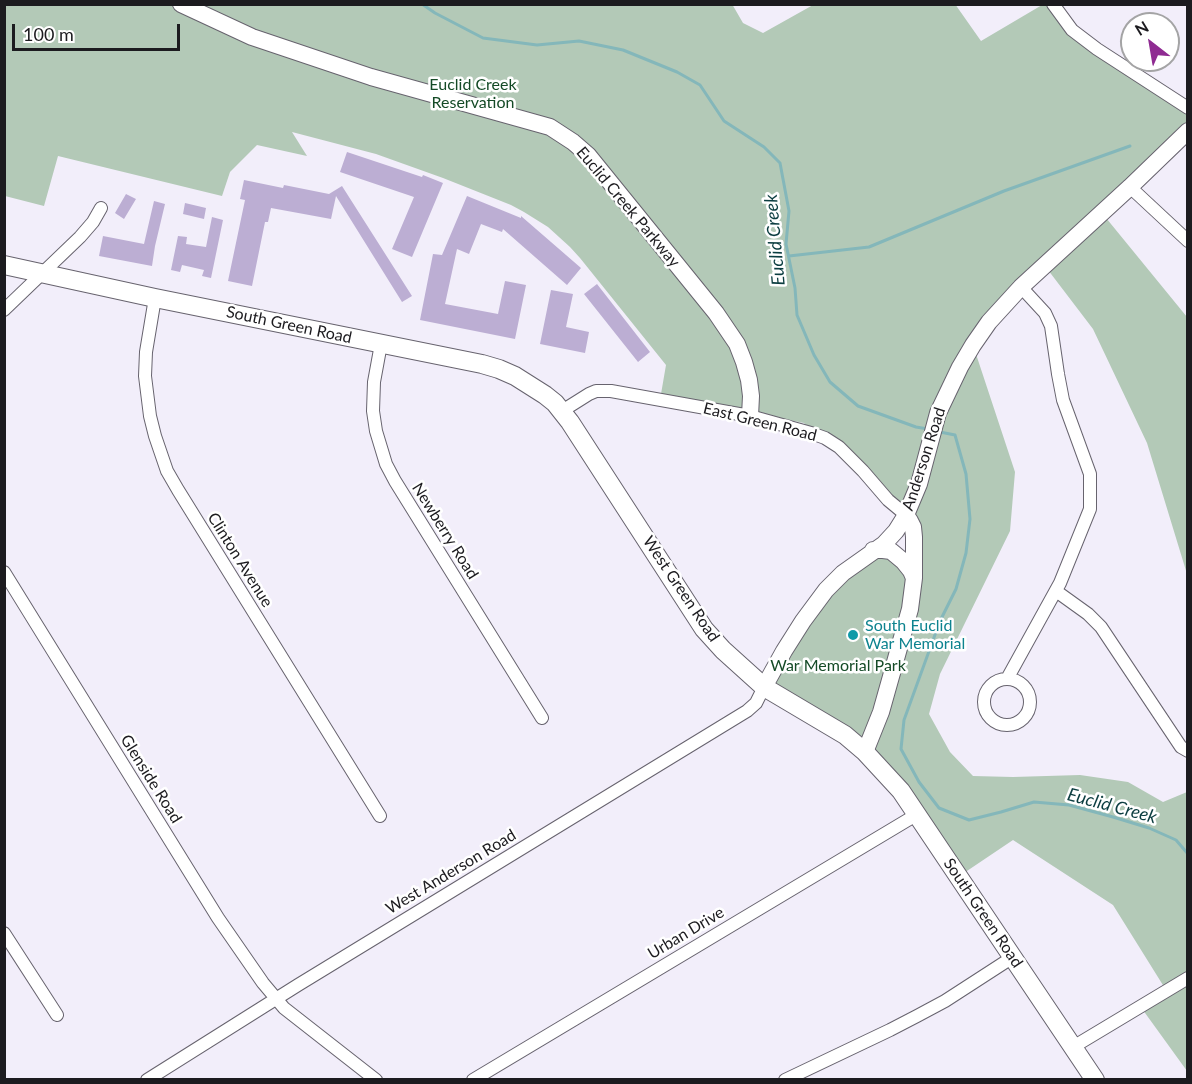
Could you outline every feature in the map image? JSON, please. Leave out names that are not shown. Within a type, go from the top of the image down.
[{"type":"main road","name":"South Green Road","points":[[4,265],[482,364],[499,369],[530,385],[562,411]]},
{"type":"main road","name":"West Green Road","points":[[562,411],[704,628],[723,650],[764,687],[829,724],[865,752]]},
{"type":"main road","name":"South Green Road","points":[[865,752],[901,791],[1095,1080]]},
{"type":"street","name":"Euclid Creek Parkway","points":[[181,4],[252,37],[371,77],[550,127],[573,142],[588,155],[716,313],[737,345],[749,380],[750,416]]},
{"type":"street","points":[[1053,4],[1072,30],[1097,49],[1188,108]]},
{"type":"street","name":"Anderson Road","points":[[764,687],[784,651],[826,590],[843,573],[890,538],[906,516],[919,484],[938,413],[973,345],[989,322],[1021,286],[1188,131]]},
{"type":"street","points":[[1130,187],[1188,241]]},
{"type":"street","points":[[4,310],[80,237],[101,208]]},
{"type":"street","points":[[1007,679],[1056,591],[1090,508],[1090,474],[1063,400],[1051,326],[1044,313],[1021,286]]},
{"type":"street","name":"Clinton Avenue","points":[[155,298],[146,352],[145,376],[150,416],[167,471],[380,816]]},
{"type":"street","name":"Newberry Road","points":[[381,344],[374,382],[373,411],[386,464],[394,481],[542,718]]},
{"type":"street","name":"East Green Road","points":[[562,411],[589,394],[603,390],[750,416],[811,433],[839,447],[906,516]]},
{"type":"street","points":[[865,752],[881,712],[910,609],[914,578],[913,531],[906,516]]},
{"type":"street","points":[[873,550],[891,552],[903,561],[914,578]]},
{"type":"street","name":"Glenside Road","points":[[4,572],[218,918],[275,999],[294,1017],[376,1080]]},
{"type":"street","points":[[1056,591],[1088,614],[1101,627],[1181,747],[1188,751]]},
{"type":"street","name":"West Anderson Road","points":[[147,1080],[275,999],[747,711],[756,703],[764,687]]},
{"type":"street","name":"Urban Drive","points":[[473,1080],[916,815]]},
{"type":"street","points":[[4,933],[57,1015]]},
{"type":"street","points":[[785,1080],[945,1001],[1012,957]]},
{"type":"street","points":[[1073,1047],[1188,978]]},
{"type":"green space","points":[[732,4],[743,23],[763,33],[813,5],[955,4],[981,41],[1042,5],[1053,5],[1072,30],[1120,63],[1120,72],[1134,72],[1187,108],[1187,142],[1102,213],[1187,317],[1187,574],[1147,443],[1093,329],[1045,266],[973,345],[1015,472],[1010,531],[940,674],[929,714],[950,752],[973,776],[1080,775],[1128,782],[1163,802],[1187,792],[1187,1071],[1140,1006],[1166,990],[1113,905],[1013,840],[958,877],[883,770],[764,687],[784,651],[867,555],[903,561],[914,537],[863,471],[811,433],[804,423],[661,394],[666,365],[580,258],[548,227],[511,205],[376,154],[292,132],[307,156],[257,145],[230,172],[222,196],[58,156],[44,206],[5,196],[4,5]]},
{"type":"building","points":[[347,152],[443,183],[412,257],[392,249],[414,197],[340,172]]},
{"type":"building","points":[[244,180],[329,194],[342,186],[412,296],[402,302],[336,196],[331,219],[271,208],[268,222],[265,222],[252,286],[228,281],[245,200],[240,199]]},
{"type":"building","points":[[126,194],[136,199],[124,219],[115,213]]},
{"type":"building","points":[[467,196],[521,218],[521,216],[581,268],[567,285],[503,229],[502,232],[481,224],[469,254],[457,249],[445,304],[498,314],[505,281],[526,285],[515,339],[420,320],[433,254],[442,255]]},
{"type":"building","points":[[154,201],[165,204],[152,266],[99,256],[103,236],[144,244]]},
{"type":"building","points":[[185,203],[206,208],[204,219],[183,214]]},
{"type":"building","points":[[212,217],[223,220],[211,278],[202,276],[204,270],[182,265],[180,272],[171,270],[178,236],[187,237],[186,244],[206,247]]},
{"type":"building","points":[[597,284],[650,352],[638,362],[584,294]]},
{"type":"building","points":[[551,290],[573,294],[566,327],[589,332],[585,353],[540,344]]},
{"type":"waterway","name":"Euclid Creek","points":[[422,4],[483,38],[537,45],[579,41],[623,50],[677,72],[700,85],[724,121],[764,147],[780,163],[789,211],[786,244],[795,288],[797,315],[814,355],[830,382],[858,406],[916,427],[928,429]]},
{"type":"waterway","points":[[789,256],[869,247],[1004,191],[1130,146]]},
{"type":"waterway","name":"Euclid Creek","points":[[940,432],[955,435],[966,474],[970,519],[966,553],[956,589],[940,621],[904,720],[901,749],[919,782],[939,808],[969,820],[1034,802],[1069,805],[1149,828],[1176,840],[1188,854]]},
{"type":"place","name":"South Euclid War Memorial","points":[[853,635]]},
{"type":"park label","name":"Euclid Creek Reservation","points":[[473,94]]},
{"type":"park label","name":"War Memorial Park","points":[[838,666]]}]
